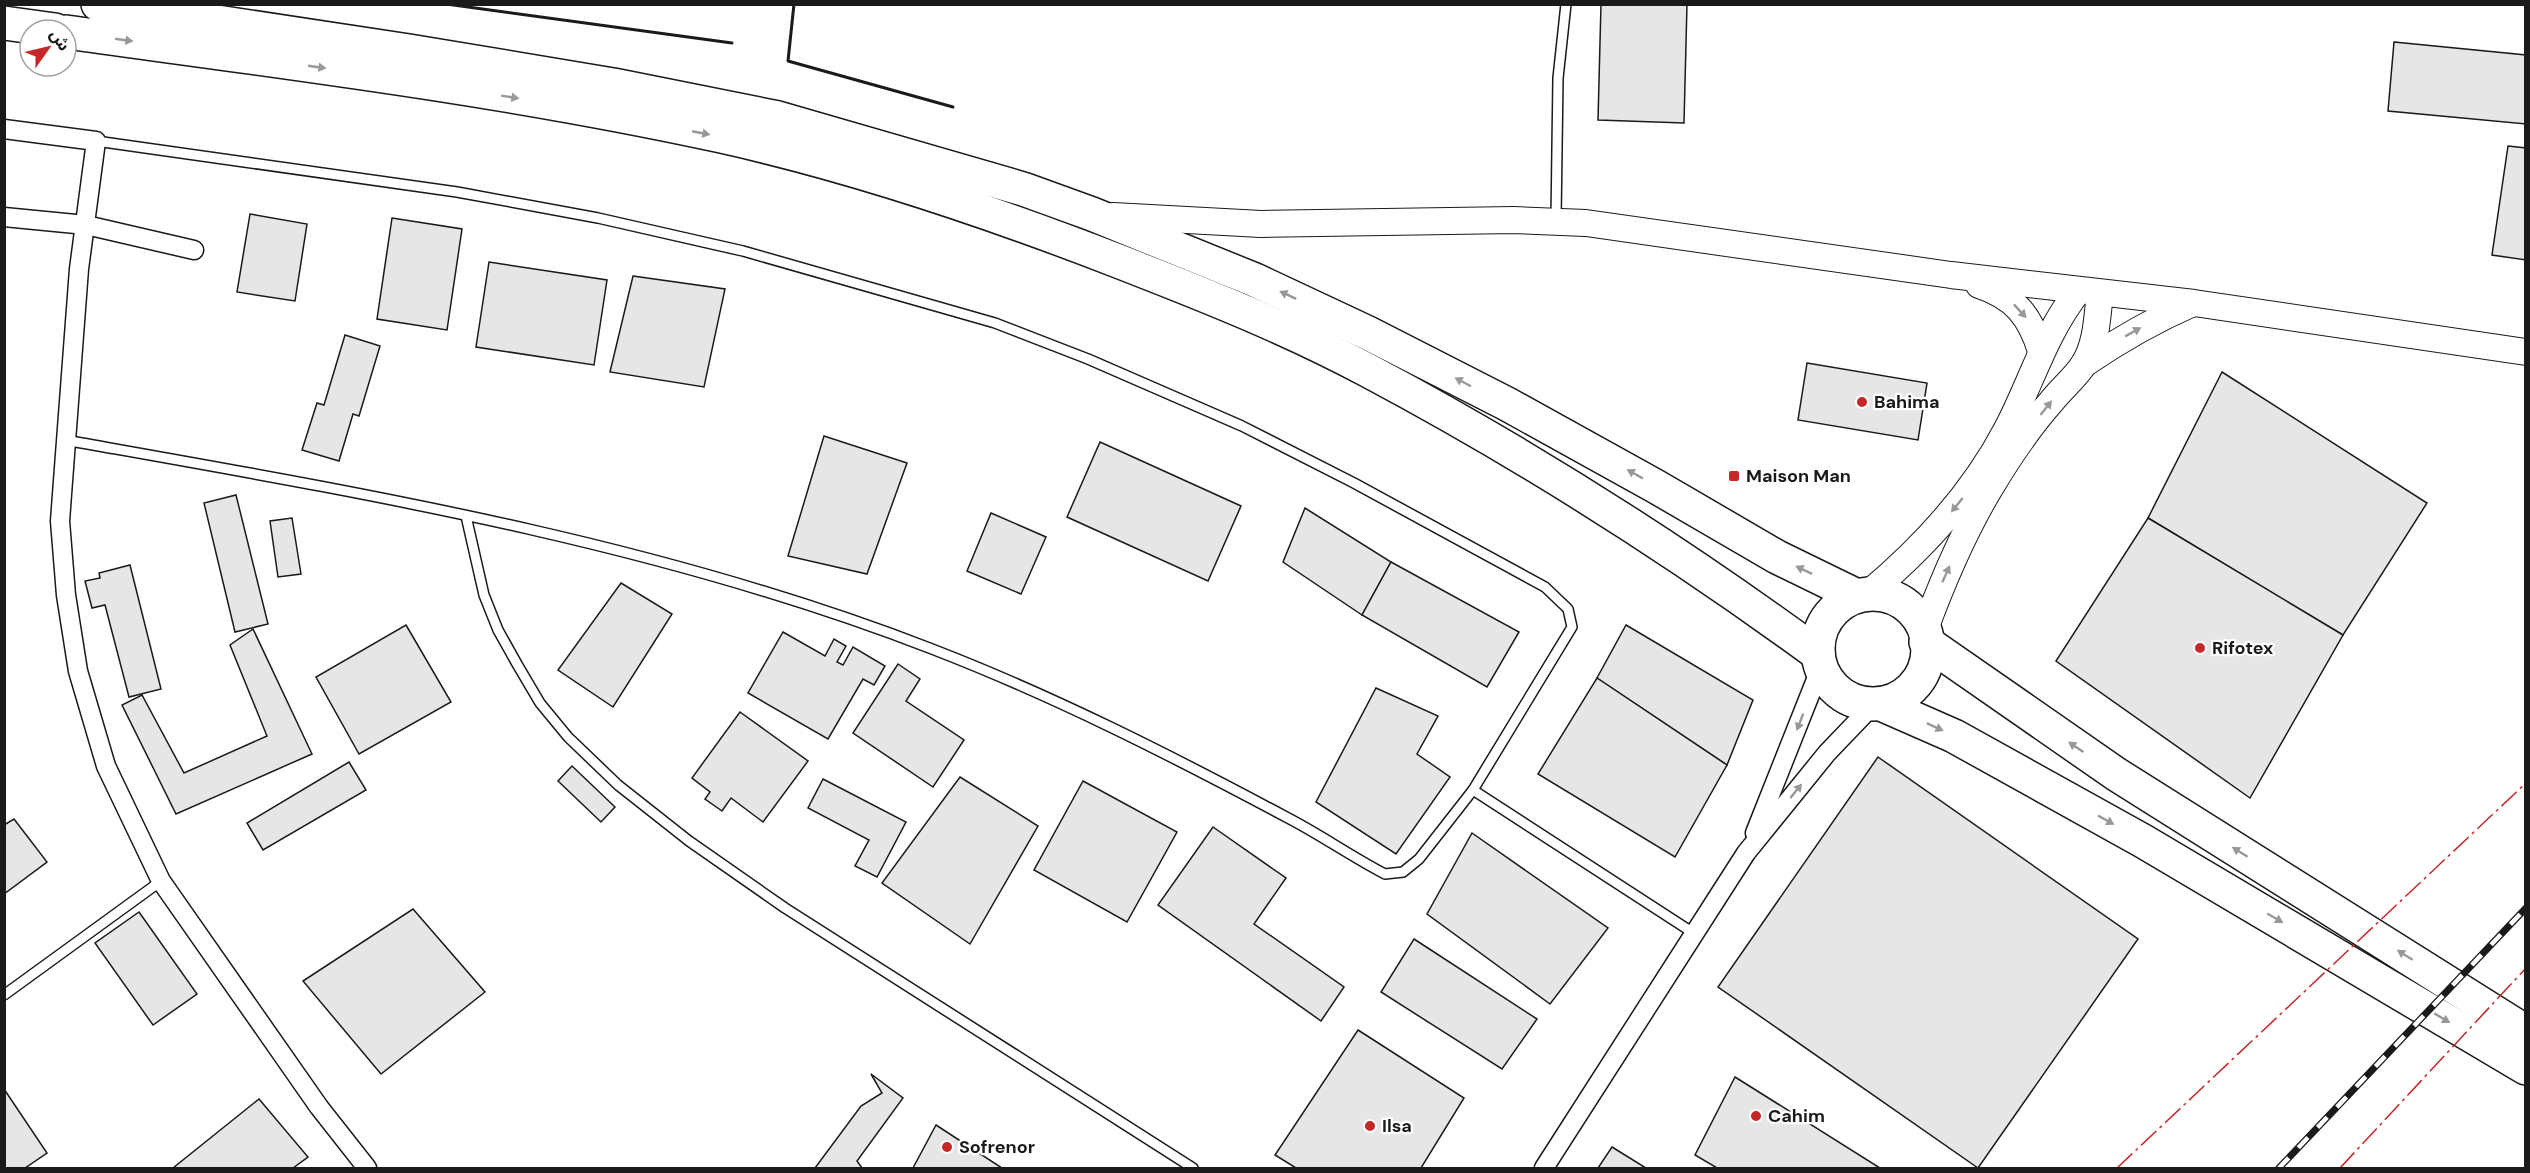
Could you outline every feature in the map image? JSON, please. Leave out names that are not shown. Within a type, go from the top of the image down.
[{"type":"highway","points":[[98,4],[420,52],[613,85],[778,118],[1023,189],[1092,214],[1255,280],[1404,351],[1655,486],[1777,556],[1863,594],[1887,595],[1903,602],[1916,614],[1926,635],[1927,662],[1918,682],[1908,693],[1895,700],[1877,704]]},
{"type":"highway","points":[[78,34],[396,78],[560,105],[723,137],[853,171],[1049,234],[1214,298],[1368,370],[1564,484],[1729,589],[1819,661]]},
{"type":"highway","points":[[1863,594],[1843,602],[1832,612],[1823,624],[1818,639],[1819,661],[1828,681],[1838,692],[1851,700],[1877,704],[1954,736],[2143,841],[2526,1068]]},
{"type":"highway","points":[[1926,635],[2116,774],[2526,1032]]},
{"type":"street","points":[[4,129],[96,141],[79,269],[60,521],[66,596],[78,671],[106,766],[161,881],[319,1107],[367,1168]]},
{"type":"street","points":[[1092,214],[1162,220],[1261,224],[1514,220],[1586,223],[1951,275],[2194,303],[2526,352]]},
{"type":"street","points":[[4,217],[86,225],[194,250]]},
{"type":"street","points":[[1951,275],[1994,290],[2010,300],[2025,315],[2034,330],[2041,351]]},
{"type":"street","points":[[1863,594],[1902,566],[1932,535],[1979,476],[2007,430],[2026,391],[2041,351],[2058,320],[2089,292]]},
{"type":"street","points":[[2084,364],[2093,343],[2089,292]]},
{"type":"street","points":[[1926,635],[1961,543],[1990,488],[2018,444],[2050,403],[2084,364],[2127,335],[2194,303]]},
{"type":"street","points":[[1746,853],[1819,661]]},
{"type":"street","points":[[1544,1168],[1746,853],[1827,753],[1877,704]]},
{"type":"lane","points":[[1556,222],[1558,78],[1566,4]]},
{"type":"lane","points":[[65,440],[332,487],[605,546],[794,601],[930,648],[1000,677],[1207,775],[1293,820],[1385,874],[1403,872],[1419,860],[1473,790],[1572,627],[1568,609],[1545,587],[1354,483],[1242,426],[1108,368],[995,323],[743,251],[598,218],[457,192],[96,141]]},
{"type":"lane","points":[[466,516],[484,595],[498,630],[517,664],[540,703],[561,728],[618,785],[690,841],[785,908],[1193,1168]]},
{"type":"lane","points":[[1473,790],[1695,934]]},
{"type":"lane","points":[[4,994],[161,881]]},
{"type":"building","points":[[1601,4],[1687,4],[1684,123],[1598,120]]},
{"type":"building","points":[[2394,42],[2526,55],[2526,124],[2388,111]]},
{"type":"building","points":[[2508,146],[2526,148],[2526,260],[2492,255]]},
{"type":"building","points":[[250,214],[307,224],[295,301],[237,292]]},
{"type":"building","points":[[392,218],[462,229],[447,330],[377,319]]},
{"type":"building","points":[[489,262],[607,280],[594,365],[476,347]]},
{"type":"building","points":[[633,276],[725,289],[704,387],[610,372]]},
{"type":"building","points":[[345,335],[380,346],[359,416],[353,414],[339,461],[302,450],[317,403],[324,405]]},
{"type":"building","name":"Bahima","points":[[1807,363],[1927,383],[1918,440],[1798,420]]},
{"type":"building","points":[[2222,372],[2427,503],[2343,635],[2148,518]]},
{"type":"building","points":[[824,436],[907,463],[867,574],[788,556]]},
{"type":"building","points":[[1100,442],[1241,506],[1208,581],[1067,517]]},
{"type":"building","points":[[236,495],[268,624],[235,632],[204,503]]},
{"type":"building","points":[[1305,508],[1391,562],[1362,615],[1283,562]]},
{"type":"building","points":[[991,513],[1046,537],[1021,594],[967,571]]},
{"type":"building","points":[[292,518],[301,574],[278,577],[270,521]]},
{"type":"building","name":"Rifotex","points":[[2148,518],[2343,635],[2250,798],[2056,661]]},
{"type":"building","points":[[1391,562],[1519,632],[1487,687],[1362,615]]},
{"type":"building","points":[[130,565],[161,689],[129,697],[105,605],[92,608],[85,581],[100,578],[99,573]]},
{"type":"building","points":[[621,583],[672,614],[613,707],[558,670]]},
{"type":"building","points":[[406,625],[451,702],[359,754],[316,677]]},
{"type":"building","points":[[1626,625],[1753,700],[1727,765],[1597,678]]},
{"type":"building","points":[[253,629],[312,754],[176,814],[122,705],[142,695],[184,773],[267,736],[230,645]]},
{"type":"building","points":[[783,632],[825,656],[834,639],[846,646],[837,662],[843,665],[853,647],[885,666],[874,685],[863,679],[828,739],[748,693]]},
{"type":"building","points":[[898,664],[920,679],[906,701],[964,740],[933,787],[853,733]]},
{"type":"building","points":[[1597,678],[1727,765],[1675,857],[1538,774]]},
{"type":"building","points":[[1376,688],[1438,716],[1417,754],[1450,777],[1396,854],[1316,802]]},
{"type":"building","points":[[740,712],[808,761],[763,822],[731,798],[722,811],[705,799],[710,792],[692,778]]},
{"type":"building","points":[[1878,757],[2138,939],[1978,1168],[1718,987]]},
{"type":"building","points":[[349,762],[366,790],[263,850],[247,823]]},
{"type":"building","points":[[572,766],[615,807],[601,822],[558,781]]},
{"type":"building","points":[[960,777],[1038,826],[970,944],[882,883]]},
{"type":"building","points":[[823,779],[906,822],[877,877],[855,866],[869,840],[808,808]]},
{"type":"building","points":[[1083,781],[1177,832],[1127,922],[1034,870]]},
{"type":"building","points":[[14,819],[47,862],[4,894],[4,825]]},
{"type":"building","points":[[1213,827],[1286,878],[1254,924],[1344,987],[1321,1021],[1158,905]]},
{"type":"building","points":[[1472,833],[1608,928],[1550,1004],[1427,914]]},
{"type":"building","points":[[413,909],[485,992],[381,1074],[303,981]]},
{"type":"building","points":[[139,912],[197,994],[153,1025],[95,943]]},
{"type":"building","points":[[1414,939],[1537,1019],[1502,1069],[1381,992]]},
{"type":"building","name":"Ilsa","points":[[1358,1030],[1464,1098],[1421,1168],[1296,1168],[1275,1155]]},
{"type":"building","points":[[871,1074],[903,1098],[857,1161],[862,1168],[815,1168],[861,1106],[882,1093]]},
{"type":"building","name":"Cahim","points":[[1735,1077],[1880,1168],[1717,1168],[1695,1155]]},
{"type":"building","points":[[4,1089],[47,1153],[25,1168],[4,1168]]},
{"type":"building","points":[[259,1099],[308,1157],[293,1168],[173,1168]]},
{"type":"building","name":"Sofrenor","points":[[936,1125],[1002,1168],[913,1168]]},
{"type":"building","points":[[1612,1147],[1646,1168],[1598,1168]]},
{"type":"railway","points":[[2279,1168],[2526,908]]},
{"type":"wall","points":[[446,4],[732,43]]},
{"type":"wall","points":[[794,4],[788,61],[953,107]]},
{"type":"power","points":[[2117,1168],[2526,783]]},
{"type":"power","points":[[2340,1168],[2526,968]]},
{"type":"place","name":"Bahima","points":[[1862,402]]},
{"type":"place","name":"Maison Man","points":[[1734,476]]},
{"type":"place","name":"Rifotex","points":[[2200,648]]},
{"type":"place","name":"Cahim","points":[[1756,1116]]},
{"type":"place","name":"Ilsa","points":[[1370,1126]]},
{"type":"place","name":"Sofrenor","points":[[947,1147]]}]
